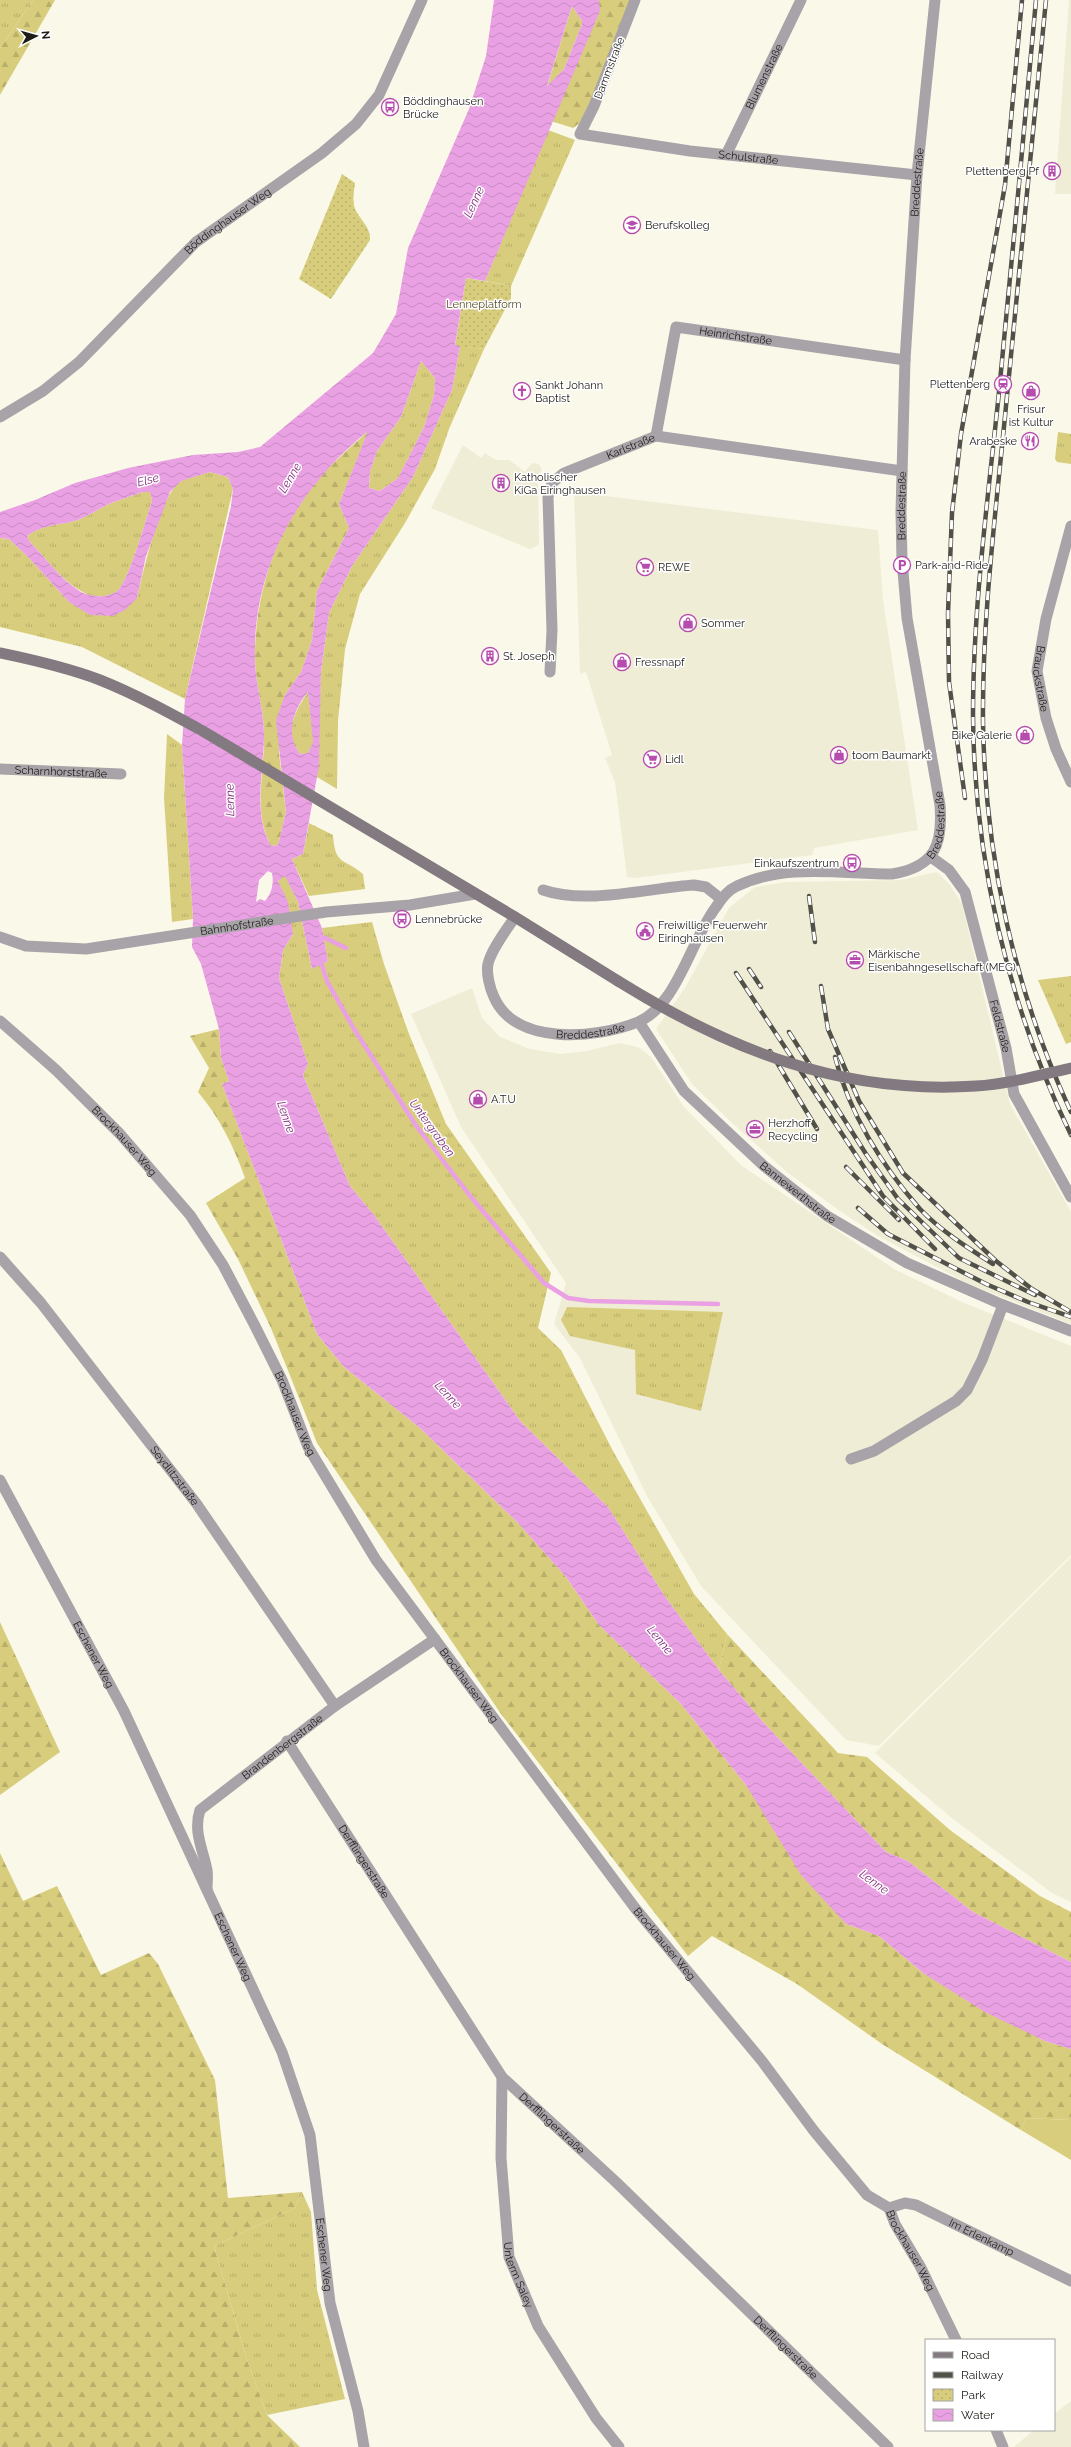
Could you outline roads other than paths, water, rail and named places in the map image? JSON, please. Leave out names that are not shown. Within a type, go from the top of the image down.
[{"type":"main road","points":[[0,654],[46,663],[100,680],[151,704],[201,730],[515,917],[660,1007],[713,1033],[789,1064],[860,1082],[916,1087],[976,1086],[1026,1078],[1071,1068]]},
{"type":"street","name":"Böddinghauser Weg","points":[[0,417],[43,391],[79,362],[196,242],[322,153],[356,124],[379,95],[422,0]]},
{"type":"street","name":"Dammstraße","points":[[580,134],[594,106],[636,0]]},
{"type":"street","name":"Blumenstraße","points":[[728,153],[801,0]]},
{"type":"street","name":"Breddestraße","points":[[515,917],[504,932],[488,964],[491,990],[497,1005],[518,1025],[555,1034],[580,1035],[615,1030],[639,1022],[657,1010],[671,989],[708,917],[721,899],[735,886],[766,875],[787,872],[892,874],[907,872],[919,866],[931,856],[941,832],[940,805],[907,618],[902,560],[902,471],[905,360],[917,175],[935,0]]},
{"type":"street","name":"Schulstraße","points":[[580,134],[690,151],[728,153],[917,175]]},
{"type":"street","name":"Heinrichstraße","points":[[656,436],[676,327],[905,360]]},
{"type":"street","name":"Karlstraße","points":[[550,672],[552,630],[548,497],[552,483],[564,473],[656,436],[902,471]]},
{"type":"street","name":"Brauckstraße","points":[[1071,526],[1046,619],[1037,671],[1046,718],[1056,749],[1071,782]]},
{"type":"street","name":"Scharnhorststraße","points":[[0,770],[122,774]]},
{"type":"street","name":"Feldstraße","points":[[931,856],[949,870],[965,892],[1006,1048],[1014,1094],[1071,1197]]},
{"type":"street","points":[[543,890],[556,894],[594,895],[694,884],[706,888],[721,899]]},
{"type":"street","name":"Bahnhofstraße","points":[[0,937],[26,946],[86,949],[173,934],[326,912],[410,905],[475,894]]},
{"type":"street","name":"Brockhauser Weg","points":[[0,1021],[56,1070],[120,1134],[190,1215],[223,1265],[254,1324],[282,1380],[308,1447],[376,1560],[635,1908],[762,2061],[814,2131],[867,2195],[889,2208],[895,2224],[920,2266],[956,2339]]},
{"type":"street","name":"Bannewerthstraße","points":[[639,1022],[684,1091],[764,1166],[827,1216],[908,1263],[1002,1306],[1071,1331]]},
{"type":"street","name":"Seydlitzstraße","points":[[0,1257],[41,1304],[196,1503],[335,1706]]},
{"type":"street","points":[[851,1459],[874,1451],[956,1402],[964,1394],[982,1360],[1002,1306]]},
{"type":"street","name":"Eschener Weg","points":[[0,1480],[124,1711],[282,2052],[310,2135],[330,2303],[358,2411],[364,2447]]},
{"type":"street","name":"Brandenbergstraße","points":[[207,1892],[208,1871],[198,1840],[197,1820],[200,1810],[287,1741],[335,1706],[435,1639]]},
{"type":"street","name":"Derfflingerstraße","points":[[287,1741],[502,2077],[616,2182],[888,2447]]},
{"type":"street","name":"Unterm Saley","points":[[502,2077],[501,2158],[509,2257],[519,2283],[542,2332],[596,2418],[619,2447]]},
{"type":"street","name":"Im Erlenkamp","points":[[889,2208],[905,2203],[916,2205],[1071,2281]]},
{"type":"street","points":[[996,2431],[1003,2447]]},
{"type":"water","points":[[494,0],[599,0],[600,11],[485,281],[466,278],[455,345],[460,346],[452,390],[413,477],[352,566],[329,613],[321,672],[319,766],[303,854],[292,859],[322,928],[328,961],[312,969],[298,902],[285,876],[278,881],[288,902],[293,934],[283,950],[279,978],[308,1064],[303,1075],[350,1186],[374,1215],[521,1422],[608,1507],[664,1595],[719,1670],[764,1723],[886,1852],[908,1861],[973,1912],[1071,1962],[1071,2049],[1045,2041],[985,2012],[923,1973],[879,1936],[846,1924],[801,1875],[746,1785],[681,1704],[599,1625],[566,1577],[518,1523],[420,1428],[344,1367],[317,1334],[222,1084],[229,1081],[221,1058],[219,1029],[201,964],[192,947],[193,919],[182,745],[185,699],[231,506],[233,489],[228,477],[210,472],[181,481],[170,492],[146,556],[137,598],[125,610],[113,616],[90,615],[69,602],[28,557],[9,539],[0,538],[0,512],[35,500],[75,483],[128,468],[193,455],[238,452],[260,447],[373,353],[396,314],[408,248],[469,109],[486,56]],"holes":[[[572,6],[582,21],[582,24],[564,69],[547,86]],[[421,361],[435,378],[434,395],[424,427],[398,478],[380,491],[369,488],[370,472],[377,451],[401,417]],[[368,431],[339,504],[349,528],[317,591],[312,640],[301,672],[285,695],[276,720],[286,812],[278,845],[271,846],[265,834],[262,821],[260,794],[264,729],[255,668],[256,624],[262,592],[271,561],[284,531],[301,504],[343,453]],[[143,492],[150,492],[152,501],[131,565],[121,587],[112,594],[103,596],[89,595],[81,592],[67,581],[30,542],[27,536],[43,528],[76,521],[111,503]],[[308,692],[313,742],[308,753],[300,754],[295,746],[293,738],[293,722],[298,706]],[[268,871],[272,873],[273,877],[271,891],[265,901],[260,899],[256,902],[259,880]]]},
{"type":"waterway","points":[[321,936],[346,948]]},
{"type":"waterway","name":"Untergraben","points":[[320,959],[327,981],[354,1029],[417,1127],[471,1197],[544,1283],[568,1298],[589,1301],[718,1304]]},
{"type":"railway","points":[[965,798],[949,682],[948,613],[952,513],[961,434],[1005,185],[1022,0]]},
{"type":"railway","points":[[1036,0],[1004,343],[978,594],[973,715],[975,769],[980,824],[988,877],[999,931],[1029,1035],[1049,1086],[1071,1135]]},
{"type":"railway","points":[[1046,0],[990,564],[983,683],[983,722],[985,772],[990,822],[1006,922],[1033,1018],[1051,1066],[1071,1112]]},
{"type":"railway","points":[[809,896],[815,942]]},
{"type":"railway","points":[[749,969],[761,987]]},
{"type":"railway","points":[[736,973],[883,1196],[935,1249]]},
{"type":"railway","points":[[821,986],[828,1029],[859,1101],[903,1173],[996,1261],[1032,1289],[1071,1312]]},
{"type":"railway","points":[[789,1032],[866,1154],[898,1199],[959,1258],[1035,1295]]},
{"type":"railway","points":[[770,1051],[817,1129]]},
{"type":"railway","points":[[835,1057],[841,1078],[858,1118],[868,1138],[893,1175],[928,1217],[955,1239],[993,1264]]},
{"type":"railway","points":[[846,1167],[899,1220]]},
{"type":"railway","points":[[858,1208],[888,1234],[986,1284],[1028,1302],[1071,1317]]},
{"type":"place","name":"Böddinghausen Brücke","points":[[390,107]]},
{"type":"place","name":"Plettenberg Pf","points":[[1052,171]]},
{"type":"place","name":"Berufskolleg","points":[[632,225]]},
{"type":"place","name":"Plettenberg","points":[[1003,384]]},
{"type":"place","name":"Sankt Johann Baptist","points":[[522,391]]},
{"type":"place","name":"Frisur ist Kultur","points":[[1031,391]]},
{"type":"place","name":"Arabeske","points":[[1030,441]]},
{"type":"place","name":"Katholischer KiGa Eiringhausen","points":[[501,483]]},
{"type":"place","name":"Park-and-Ride","points":[[902,565]]},
{"type":"place","name":"REWE","points":[[645,567]]},
{"type":"place","name":"Sommer","points":[[688,623]]},
{"type":"place","name":"St. Joseph","points":[[490,656]]},
{"type":"place","name":"Fressnapf","points":[[622,662]]},
{"type":"place","name":"Bike Galerie","points":[[1025,735]]},
{"type":"place","name":"toom Baumarkt","points":[[839,755]]},
{"type":"place","name":"Lidl","points":[[652,759]]},
{"type":"place","name":"Einkaufszentrum","points":[[852,863]]},
{"type":"place","name":"Lennebrücke","points":[[402,919]]},
{"type":"place","name":"Freiwillige Feuerwehr Eiringhausen","points":[[645,931]]},
{"type":"place","name":"Märkische Eisenbahngesellschaft (MEG)","points":[[855,960]]},
{"type":"place","name":"A.T.U","points":[[478,1099]]},
{"type":"place","name":"Herzhoff Recycling","points":[[755,1129]]},
{"type":"water label","name":"Lenne","points":[[474,202]]},
{"type":"water label","name":"Lenne","points":[[290,478]]},
{"type":"water label","name":"Else","points":[[148,480]]},
{"type":"water label","name":"Lenne","points":[[230,800]]},
{"type":"water label","name":"Lenne","points":[[286,1117]]},
{"type":"water label","name":"Lenne","points":[[448,1395]]},
{"type":"water label","name":"Lenne","points":[[660,1640]]},
{"type":"water label","name":"Lenne","points":[[874,1882]]},
{"type":"park label","name":"Lenneplatform","points":[[484,304]]}]
